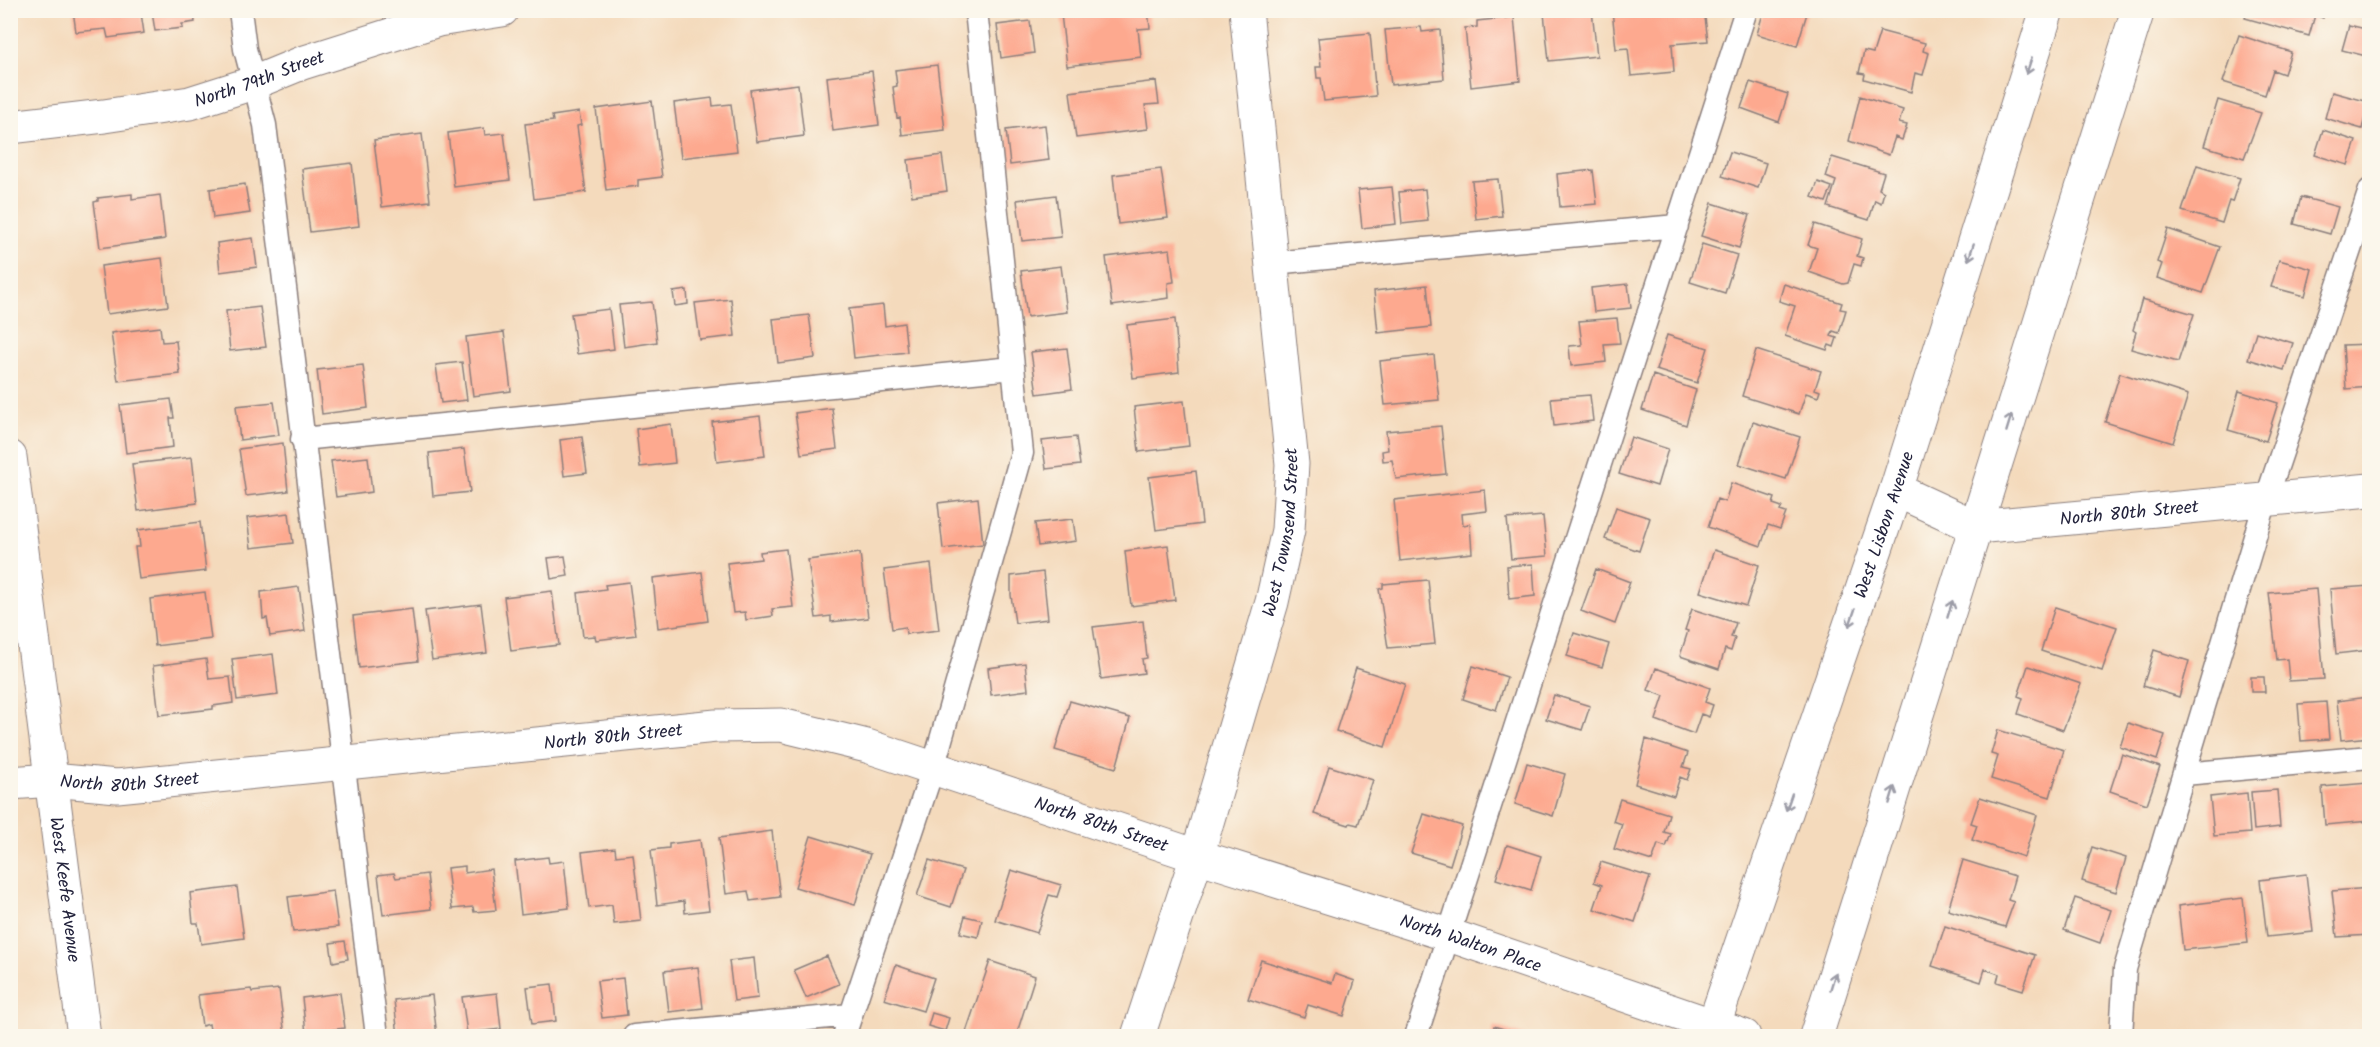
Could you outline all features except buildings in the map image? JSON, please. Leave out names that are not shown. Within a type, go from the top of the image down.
[{"type":"street","name":"North 79th Street","points":[[10,127],[104,117],[190,103],[302,63],[438,20],[502,10]]},
{"type":"street","name":"West Townsend Street","points":[[1138,1036],[1197,856],[1272,602],[1288,530],[1292,464],[1246,10]]},
{"type":"street","name":"West Lisbon Avenue","points":[[1712,1031],[1896,490],[2047,10]]},
{"type":"street","points":[[1816,1036],[2138,10]]},
{"type":"street","name":"West Keefe Avenue","points":[[10,458],[84,1036]]},
{"type":"street","name":"North 80th Street","points":[[1896,490],[1976,526],[2370,490]]},
{"type":"street","name":"North 80th Street","points":[[10,783],[52,780],[117,786],[716,726],[781,725],[867,746],[1197,856]]},
{"type":"street","name":"North Walton Place","points":[[1197,856],[1449,935],[1712,1031],[1744,1036]]},
{"type":"lane","points":[[240,10],[245,49],[265,125],[377,1036]]},
{"type":"lane","points":[[634,1036],[847,1026],[933,768],[1022,453],[976,10]]},
{"type":"lane","points":[[1416,1036],[1746,10]]},
{"type":"lane","points":[[2121,1036],[2125,969],[2266,500],[2366,214],[2370,190]]},
{"type":"lane","points":[[1272,263],[1677,226]]},
{"type":"lane","points":[[302,439],[1013,368]]},
{"type":"lane","points":[[2184,774],[2370,758]]}]
